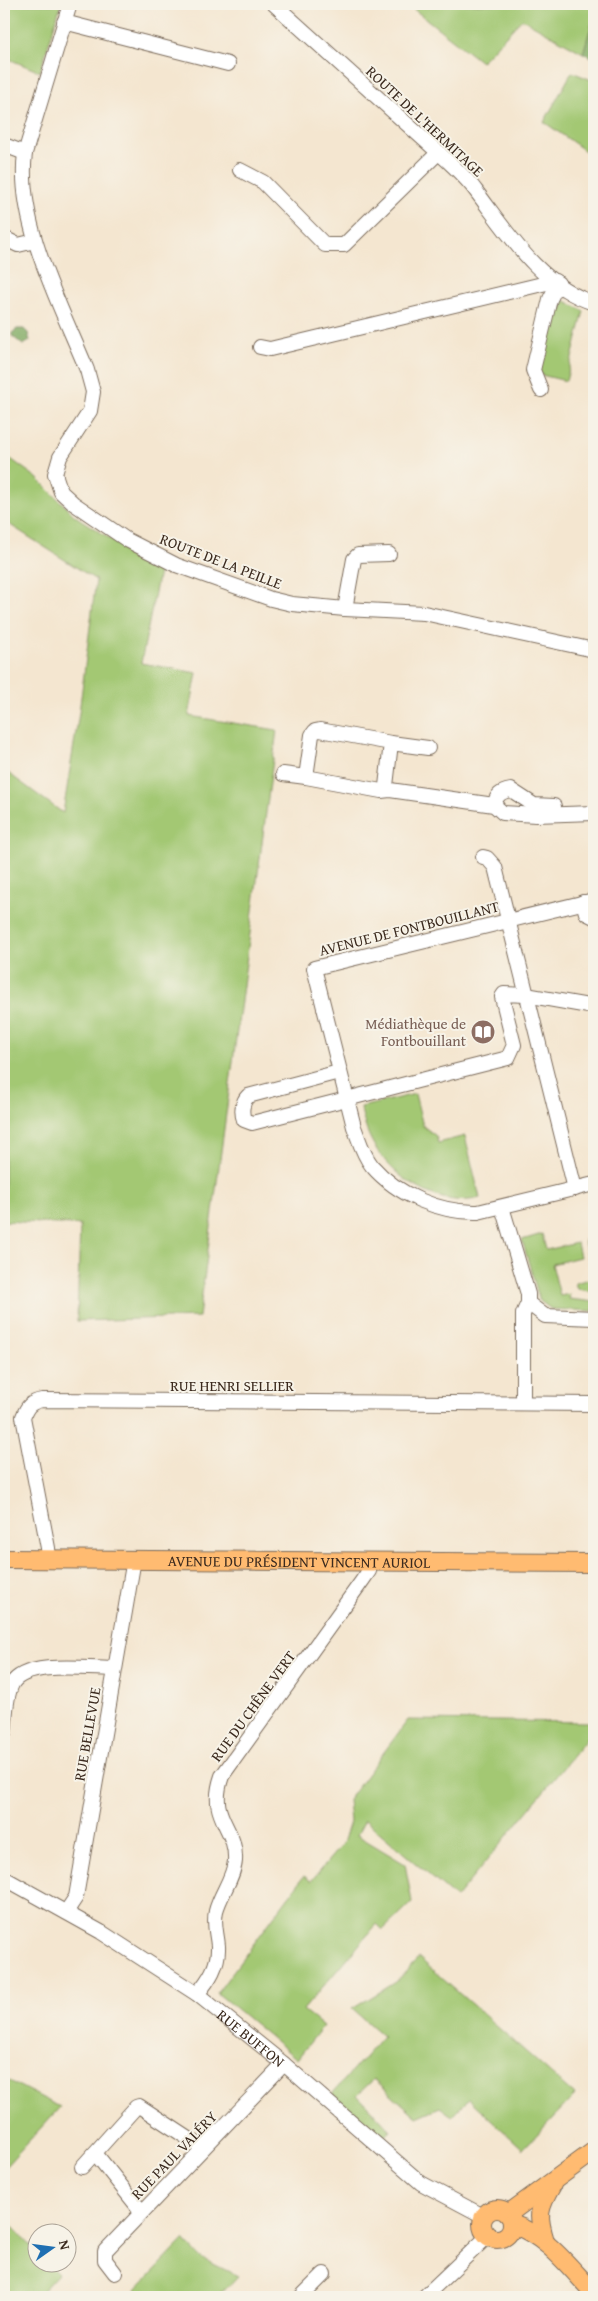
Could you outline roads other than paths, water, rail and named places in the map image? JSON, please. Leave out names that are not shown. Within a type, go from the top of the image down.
[{"type":"main road","name":"AVENUE DU PRÉSIDENT VINCENT AURIOL","points":[[4,1559],[594,1563]]},
{"type":"main road","points":[[495,2237],[509,2233],[510,2219],[594,2152]]},
{"type":"main road","points":[[545,2241],[538,2219],[543,2200],[554,2183]]},
{"type":"main road","points":[[563,2261],[540,2247],[519,2239],[495,2237],[483,2225],[485,2217],[496,2210],[545,2241],[594,2293]]},
{"type":"street","name":"ROUTE DE LA PEILLE","points":[[70,4],[25,153],[25,194],[30,225],[87,370],[93,392],[90,411],[60,457],[55,469],[61,492],[106,527],[176,565],[271,599],[292,604],[345,609],[424,613],[594,650]]},
{"type":"street","name":"ROUTE DE L'HERMITAGE","points":[[274,4],[438,152],[475,189],[521,250],[556,282],[594,303]]},
{"type":"street","points":[[64,22],[228,64]]},
{"type":"street","points":[[4,144],[25,153]]},
{"type":"street","points":[[240,170],[263,182],[325,245],[344,245],[438,152]]},
{"type":"street","points":[[4,238],[18,245],[36,241]]},
{"type":"street","points":[[260,347],[270,349],[556,282]]},
{"type":"street","points":[[542,390],[533,370],[550,299],[556,282]]},
{"type":"street","points":[[345,609],[354,560],[358,555],[389,554]]},
{"type":"street","points":[[306,777],[314,731],[428,748]]},
{"type":"street","points":[[390,790],[386,786],[385,780],[391,743]]},
{"type":"street","points":[[283,774],[381,791],[390,790],[494,806],[503,813],[536,815],[594,813]]},
{"type":"street","points":[[494,806],[497,796],[501,792],[511,790],[534,805],[570,806],[594,804]]},
{"type":"street","points":[[482,857],[488,858],[495,867],[575,1189]]},
{"type":"street","points":[[589,901],[586,913],[594,917]]},
{"type":"street","name":"AVENUE DE FONTBOUILLANT","points":[[589,901],[314,968],[346,1099],[363,1151],[371,1165],[396,1188],[441,1208],[460,1212],[478,1212],[594,1184]]},
{"type":"street","points":[[339,1072],[248,1096],[245,1099],[242,1116],[244,1120],[252,1123],[508,1058],[514,1046],[502,997],[504,994],[526,995],[594,1008]]},
{"type":"street","points":[[502,1206],[528,1294],[528,1303],[523,1314],[523,1403]]},
{"type":"street","points":[[528,1303],[545,1316],[594,1318]]},
{"type":"street","name":"RUE HENRI SELLIER","points":[[48,1559],[48,1548],[23,1417],[26,1408],[34,1402],[52,1400],[594,1404]]},
{"type":"street","name":"RUE BELLEVUE","points":[[66,1912],[76,1897],[134,1559]]},
{"type":"street","name":"RUE DU CHÊNE VERT","points":[[197,1994],[212,1974],[217,1960],[218,1946],[214,1926],[216,1914],[235,1861],[234,1846],[217,1803],[217,1790],[222,1776],[369,1571],[370,1562]]},
{"type":"street","points":[[4,1733],[8,1693],[13,1682],[19,1676],[38,1668],[114,1669]]},
{"type":"street","name":"RUE BUFFON","points":[[4,1878],[101,1932],[197,1994],[284,2064],[421,2183],[485,2217]]},
{"type":"street","name":"RUE PAUL VALÉRY","points":[[115,2273],[105,2260],[105,2251],[284,2064]]},
{"type":"street","points":[[82,2167],[136,2107],[139,2106],[203,2148]]},
{"type":"street","points":[[95,2153],[142,2212]]},
{"type":"street","points":[[424,2297],[495,2237]]},
{"type":"street","points":[[301,2297],[324,2274]]},
{"type":"place","name":"Médiathèque de Fontbouillant","points":[[483,1032]]}]
